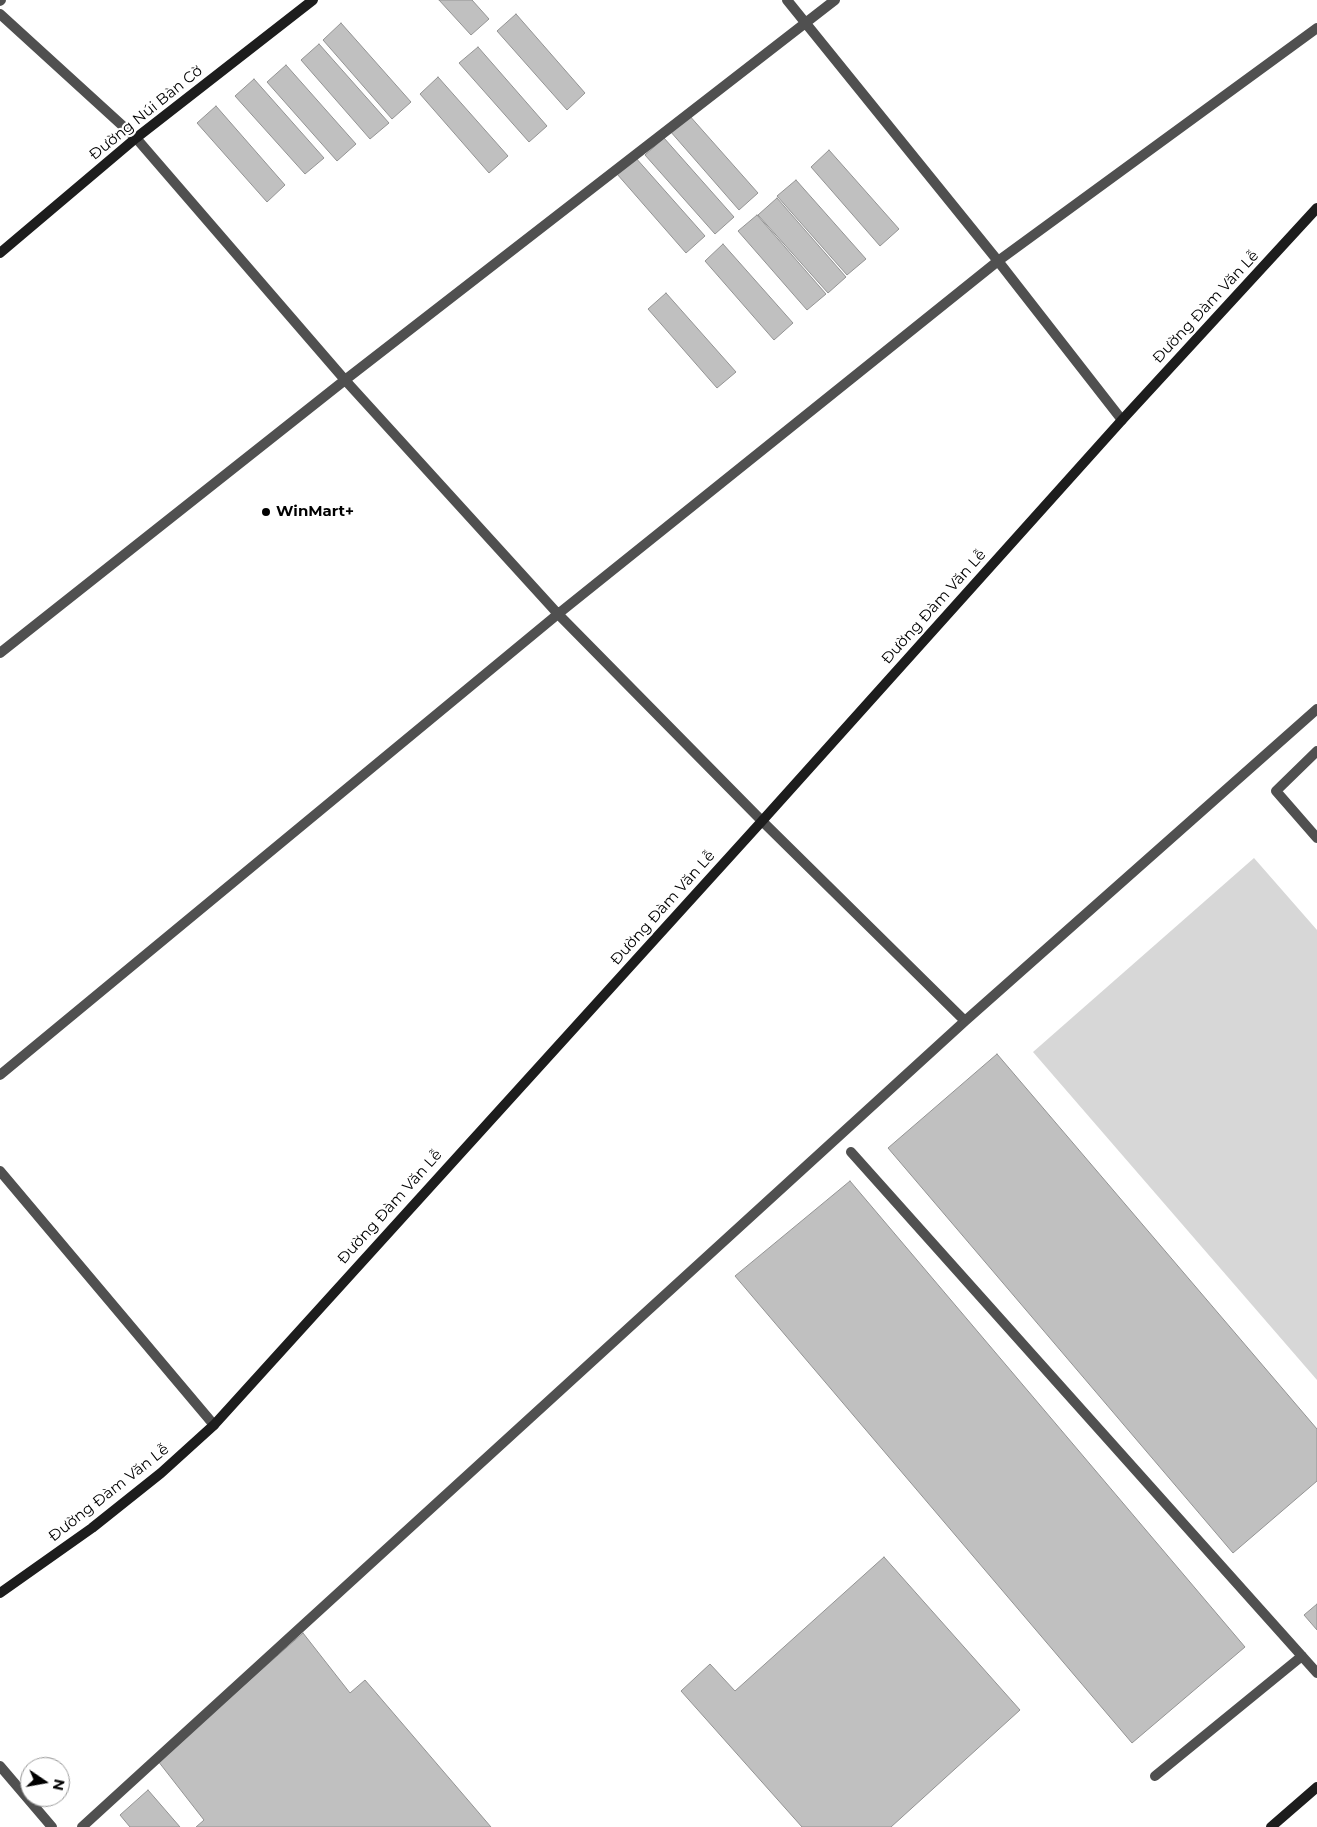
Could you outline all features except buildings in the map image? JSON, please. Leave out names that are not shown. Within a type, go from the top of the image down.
[{"type":"main road","name":"Đường Núi Bàn Cờ","points":[[0,252],[136,138],[313,0]]},
{"type":"main road","name":"Đường Đàm Văn Lễ","points":[[0,1593],[92,1528],[161,1474],[214,1425],[762,821],[1122,420],[1317,208]]},
{"type":"main road","points":[[1272,1827],[1317,1787]]},
{"type":"street","points":[[787,0],[998,261],[1122,420]]},
{"type":"street","points":[[0,652],[835,0]]},
{"type":"street","points":[[0,14],[136,138],[346,380],[558,614],[762,821],[966,1021]]},
{"type":"street","points":[[0,1075],[558,614],[998,261],[1317,28]]},
{"type":"street","points":[[82,1827],[966,1021],[1317,709]]},
{"type":"street","points":[[1317,751],[1276,791],[1317,838]]},
{"type":"street","points":[[851,1152],[1317,1673]]},
{"type":"street","points":[[0,1171],[214,1425]]},
{"type":"street","points":[[1155,1776],[1302,1656]]},
{"type":"street","points":[[0,1766],[52,1827]]},
{"type":"shaded area","points":[[1254,858],[1317,930],[1317,1380],[1033,1052]]},
{"type":"place","name":"WinMart+","points":[[266,512]]}]
